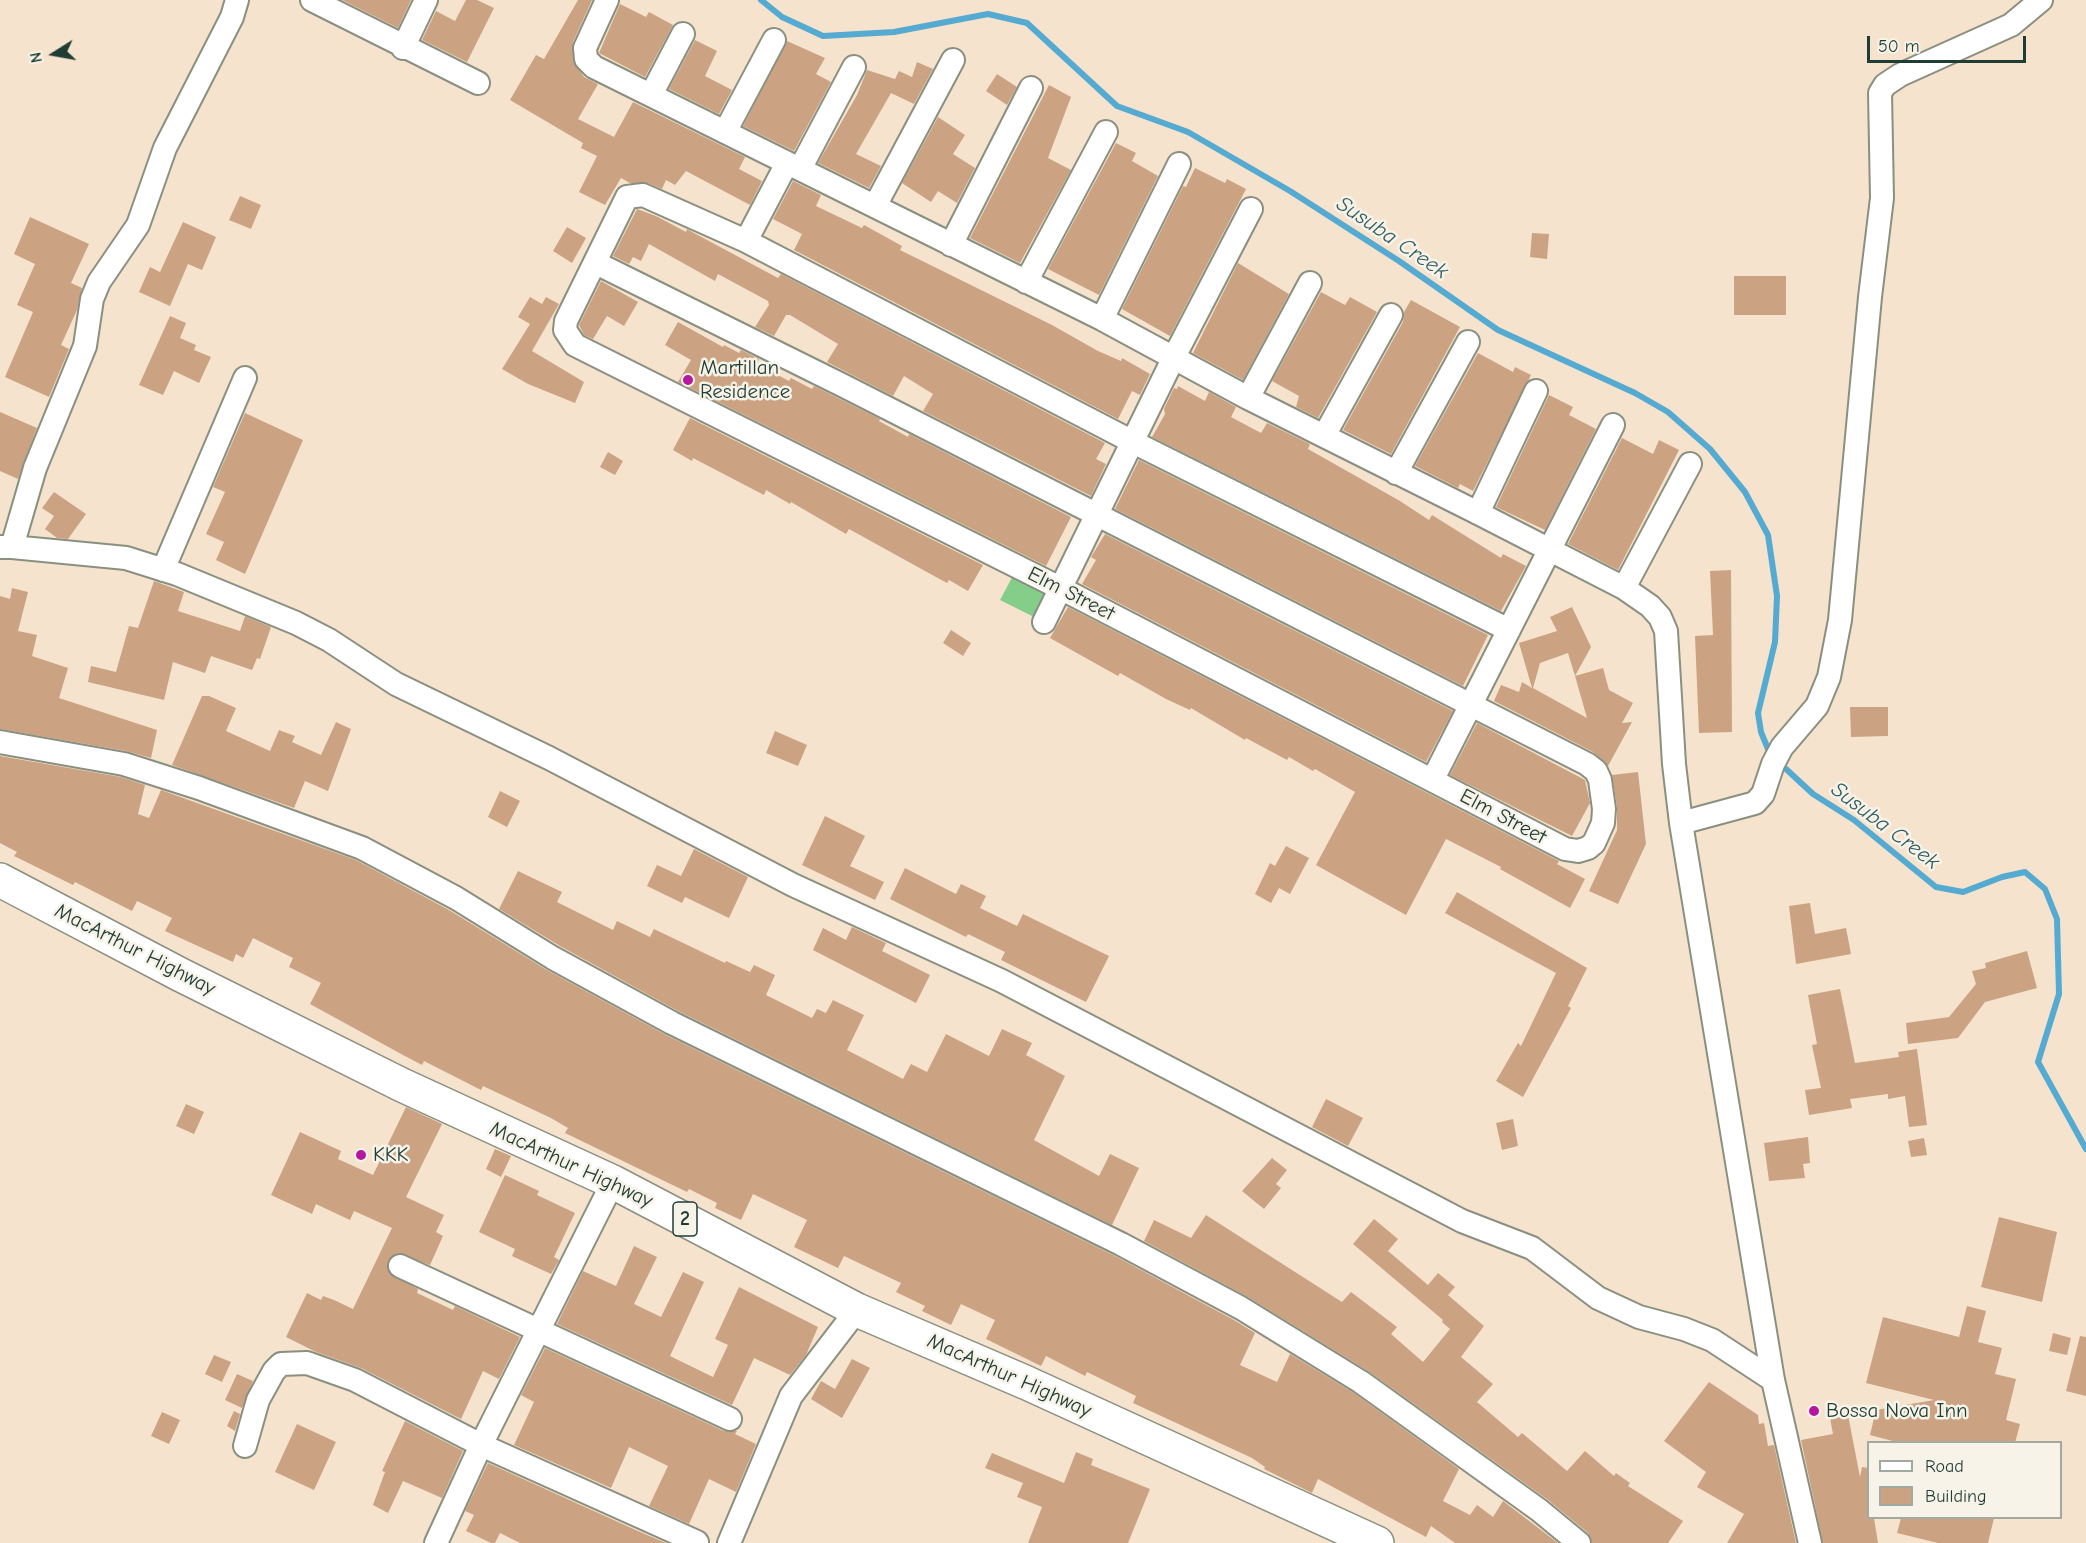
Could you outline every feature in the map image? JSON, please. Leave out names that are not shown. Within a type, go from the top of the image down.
[{"type":"highway","name":"MacArthur Highway","points":[[0,880],[181,975],[402,1084],[613,1182],[857,1310],[1027,1383],[1377,1543]]},
{"type":"street","points":[[237,0],[232,17],[165,148],[138,225],[99,282],[92,299],[85,346],[34,468],[6,547],[126,558],[163,570],[296,623],[329,640],[396,684],[560,764],[793,885],[1002,981],[1462,1221],[1532,1248],[1598,1298],[1640,1317],[1684,1329],[1712,1340],[1773,1380]]},
{"type":"street","points":[[312,0],[403,48],[478,83]]},
{"type":"street","points":[[403,48],[426,0]]},
{"type":"street","points":[[607,0],[585,48],[586,59],[594,67],[1102,319],[1248,398],[1624,588],[1650,606],[1666,631],[1674,765],[1681,823],[1773,1380],[1810,1543]]},
{"type":"street","points":[[1681,823],[1755,803],[1762,794],[1782,747],[1817,706],[1829,677],[1840,620],[1869,309],[1882,198],[1880,93],[1886,85],[1900,75],[2011,25],[2041,0]]},
{"type":"street","points":[[651,95],[683,34]]},
{"type":"street","points":[[725,132],[774,40]]},
{"type":"street","points":[[874,206],[953,60]]},
{"type":"street","points":[[746,241],[854,67]]},
{"type":"street","points":[[951,245],[1031,88]]},
{"type":"street","points":[[1026,282],[1106,132]]},
{"type":"street","points":[[1102,319],[1179,164]]},
{"type":"street","points":[[1470,705],[1097,517],[844,386],[596,263],[627,197],[635,194],[643,195],[746,241],[1133,442],[1509,630]]},
{"type":"street","points":[[1044,622],[1062,590],[1173,359],[1251,209]]},
{"type":"street","name":"Elm Street","points":[[596,263],[566,321],[565,330],[575,345],[1433,779],[1564,849],[1578,851],[1594,843],[1604,823],[1603,794],[1596,771],[1470,705]]},
{"type":"street","points":[[1248,398],[1310,283]]},
{"type":"street","points":[[1324,436],[1391,315]]},
{"type":"street","points":[[1396,473],[1468,342]]},
{"type":"street","points":[[163,570],[245,378]]},
{"type":"street","points":[[1478,513],[1536,391]]},
{"type":"street","points":[[1433,779],[1613,425]]},
{"type":"street","points":[[1624,588],[1690,464]]},
{"type":"street","points":[[0,742],[124,764],[199,788],[362,848],[456,898],[562,963],[672,1023],[1121,1244],[1241,1308],[1361,1382],[1539,1510],[1579,1543]]},
{"type":"street","points":[[436,1543],[481,1445],[613,1182]]},
{"type":"street","points":[[400,1266],[538,1332],[730,1419]]},
{"type":"street","points":[[729,1543],[791,1396],[857,1310]]},
{"type":"street","points":[[245,1446],[266,1381],[281,1364],[307,1363],[355,1380],[481,1445],[697,1542]]},
{"type":"green space","points":[[1015,572],[1053,591],[1038,619],[1000,600]]},
{"type":"building","points":[[342,0],[411,0],[398,28]]},
{"type":"building","points":[[466,0],[477,0],[494,8],[467,62],[422,40],[436,11],[455,21]]},
{"type":"building","points":[[578,0],[592,0],[573,42],[573,60],[584,77],[598,84],[578,119],[614,137],[633,102],[745,157],[739,169],[762,181],[750,205],[686,171],[675,185],[666,180],[662,189],[648,183],[630,183],[621,178],[605,205],[579,192],[597,156],[581,148],[583,143],[510,100],[536,55],[544,59]]},
{"type":"building","points":[[620,4],[646,17],[649,12],[673,25],[645,77],[599,53]]},
{"type":"building","points":[[695,40],[717,51],[705,76],[732,90],[719,114],[669,89]]},
{"type":"building","points":[[787,41],[825,58],[816,74],[831,82],[794,151],[743,126]]},
{"type":"building","points":[[917,62],[933,69],[914,104],[891,93],[856,154],[881,166],[869,188],[818,163],[857,95],[867,70],[895,79],[899,71],[912,77]]},
{"type":"building","points":[[997,74],[1017,87],[1007,105],[986,91]]},
{"type":"building","points":[[1049,85],[1071,97],[1048,158],[1071,170],[1020,263],[970,238]]},
{"type":"building","points":[[938,117],[965,135],[953,154],[975,168],[957,203],[938,191],[931,202],[902,183]]},
{"type":"building","points":[[1116,143],[1136,153],[1132,161],[1158,176],[1099,295],[1048,269]]},
{"type":"building","points":[[1195,168],[1225,183],[1227,179],[1246,189],[1170,336],[1122,309],[1183,186],[1186,187]]},
{"type":"building","points":[[793,181],[821,195],[816,206],[862,228],[864,225],[902,246],[900,250],[1052,325],[1098,351],[1121,361],[1122,358],[1150,374],[1140,395],[1132,391],[1118,419],[794,250],[802,234],[773,219]]},
{"type":"building","points":[[240,196],[261,205],[251,229],[229,220]]},
{"type":"building","points":[[637,209],[686,232],[687,229],[778,278],[781,274],[1105,443],[1096,459],[1106,464],[1091,496],[923,411],[933,394],[904,376],[893,396],[827,362],[838,344],[790,315],[786,315],[774,336],[755,327],[769,305],[768,301],[718,274],[715,281],[649,244],[641,261],[633,257],[629,264],[613,256]]},
{"type":"building","points":[[30,217],[89,244],[71,283],[82,288],[77,310],[61,345],[69,349],[49,397],[5,377],[33,312],[17,305],[35,264],[14,254]]},
{"type":"building","points":[[183,222],[216,237],[202,270],[188,264],[170,306],[139,292],[150,267],[160,272]]},
{"type":"building","points":[[567,227],[586,238],[572,263],[553,251]]},
{"type":"building","points":[[1532,233],[1549,234],[1547,259],[1530,257]]},
{"type":"building","points":[[1238,263],[1289,294],[1243,380],[1193,353]]},
{"type":"building","points":[[1734,276],[1786,276],[1786,315],[1734,315]]},
{"type":"building","points":[[601,281],[638,302],[624,326],[607,316],[593,339],[584,335],[579,325]]},
{"type":"building","points":[[1321,292],[1345,305],[1350,297],[1377,312],[1318,418],[1296,407],[1299,396],[1272,381]]},
{"type":"building","points":[[530,297],[542,304],[546,297],[559,304],[532,351],[584,382],[575,403],[528,384],[502,369],[530,324],[518,317]]},
{"type":"building","points":[[1411,300],[1460,327],[1391,454],[1343,430],[1403,322],[1404,312]]},
{"type":"building","points":[[170,316],[186,323],[180,338],[196,345],[194,350],[211,357],[199,383],[174,371],[163,395],[139,385]]},
{"type":"building","points":[[678,322],[723,347],[724,345],[739,353],[741,350],[759,359],[757,364],[789,381],[791,378],[812,389],[814,386],[880,419],[879,421],[908,437],[909,434],[1071,517],[1046,566],[678,382],[691,360],[665,345]]},
{"type":"building","points":[[1478,353],[1513,372],[1515,367],[1531,375],[1473,491],[1460,484],[1458,488],[1415,466]]},
{"type":"building","points":[[1178,386],[1205,401],[1209,392],[1236,407],[1231,417],[1261,433],[1267,423],[1310,444],[1308,449],[1429,520],[1432,515],[1501,558],[1503,554],[1526,566],[1501,611],[1152,437],[1165,414],[1164,409],[1174,388],[1177,389]]},
{"type":"building","points":[[1549,395],[1573,407],[1569,415],[1596,429],[1545,530],[1496,507]]},
{"type":"building","points":[[0,412],[37,428],[18,479],[0,471]]},
{"type":"building","points":[[245,413],[303,440],[245,574],[216,560],[224,542],[206,534],[225,492],[213,487]]},
{"type":"building","points":[[690,418],[983,565],[968,591],[949,580],[947,583],[849,529],[846,534],[766,490],[764,495],[693,458],[692,461],[673,450]]},
{"type":"building","points":[[1622,438],[1653,454],[1659,440],[1679,450],[1618,570],[1568,544]]},
{"type":"building","points":[[608,452],[623,461],[615,475],[600,467]]},
{"type":"building","points":[[1139,460],[1488,635],[1463,686],[1115,509]]},
{"type":"building","points":[[54,492],[86,514],[68,539],[57,538],[45,529],[54,516],[42,508]]},
{"type":"building","points":[[1105,534],[1453,711],[1426,762],[1082,584],[1096,560],[1091,557]]},
{"type":"building","points":[[1731,570],[1732,732],[1699,733],[1695,636],[1713,635],[1710,571]]},
{"type":"building","points":[[154,581],[184,592],[178,611],[240,631],[245,616],[271,627],[260,659],[257,658],[252,670],[211,656],[205,673],[173,662],[164,700],[88,682],[91,666],[116,672],[129,626],[138,628]]},
{"type":"building","points":[[12,588],[28,592],[18,631],[37,635],[32,656],[68,668],[59,698],[157,730],[151,758],[126,751],[0,729],[0,596],[10,599]]},
{"type":"building","points":[[1068,607],[1559,861],[1557,864],[1585,879],[1570,908],[1500,869],[1501,867],[1446,839],[1406,915],[1316,865],[1355,792],[1315,769],[1313,771],[1289,757],[1287,760],[1246,738],[1245,740],[1191,708],[1190,710],[1166,699],[1120,673],[1118,676],[1050,638]]},
{"type":"building","points":[[1572,607],[1591,647],[1575,676],[1603,668],[1609,690],[1633,703],[1622,723],[1632,722],[1608,766],[1593,752],[1494,701],[1501,685],[1519,692],[1522,682],[1532,688],[1519,643],[1557,631],[1550,617]],"holes":[[[1568,653],[1587,718],[1533,688],[1540,663]]]},
{"type":"building","points":[[951,630],[971,643],[963,656],[943,643]]},
{"type":"building","points":[[202,696],[209,696],[236,708],[226,731],[270,751],[279,730],[295,736],[292,742],[321,755],[336,722],[351,729],[328,791],[305,781],[294,808],[172,765]]},
{"type":"building","points":[[1850,707],[1888,707],[1888,736],[1851,737]]},
{"type":"building","points":[[1477,723],[1585,780],[1590,803],[1572,836],[1450,775]]},
{"type":"building","points":[[775,731],[807,745],[798,766],[766,753]]},
{"type":"building","points":[[0,756],[121,777],[145,785],[138,814],[149,818],[161,790],[356,860],[449,910],[547,970],[666,1035],[1115,1256],[1234,1320],[1255,1333],[1240,1365],[1277,1382],[1290,1354],[1354,1393],[1459,1469],[1443,1501],[1470,1515],[1477,1505],[1493,1517],[1503,1501],[1558,1543],[1455,1543],[1431,1526],[1426,1537],[1318,1479],[1312,1493],[1264,1469],[1265,1467],[1252,1458],[1133,1403],[1136,1396],[1087,1372],[1085,1376],[1046,1356],[1041,1366],[986,1339],[995,1320],[961,1304],[951,1325],[922,1311],[925,1306],[896,1292],[901,1283],[844,1256],[838,1268],[794,1247],[807,1220],[753,1194],[741,1220],[715,1208],[717,1203],[689,1189],[687,1192],[565,1133],[568,1128],[551,1118],[483,1086],[481,1090],[424,1061],[422,1065],[310,1004],[321,983],[289,967],[293,958],[253,938],[243,958],[236,954],[233,962],[165,931],[172,918],[137,901],[132,911],[75,882],[73,885],[14,856],[17,852],[0,843]]},
{"type":"building","points":[[1638,772],[1646,844],[1618,904],[1589,891],[1617,830],[1617,807],[1612,775]]},
{"type":"building","points":[[500,791],[520,801],[507,827],[488,817]]},
{"type":"building","points":[[825,816],[865,836],[850,866],[884,882],[875,900],[802,865]]},
{"type":"building","points":[[1286,846],[1309,858],[1290,894],[1279,888],[1271,903],[1255,894],[1270,863],[1275,866]]},
{"type":"building","points":[[694,849],[748,877],[729,918],[685,897],[682,903],[647,886],[657,865],[681,876]]},
{"type":"building","points":[[905,868],[956,894],[961,884],[986,896],[980,908],[1017,926],[1023,914],[1109,956],[1086,1002],[1001,960],[1005,952],[968,934],[966,937],[890,899]]},
{"type":"building","points":[[518,871],[562,892],[557,902],[613,930],[617,921],[650,937],[654,929],[725,963],[726,961],[750,972],[754,965],[775,975],[766,995],[812,1018],[817,1009],[826,1013],[833,1000],[864,1015],[847,1050],[903,1079],[911,1064],[927,1072],[946,1034],[989,1056],[1002,1029],[1032,1043],[1026,1055],[1065,1076],[1034,1140],[1099,1176],[1110,1154],[1139,1168],[1112,1225],[678,1011],[560,946],[499,909]]},
{"type":"building","points":[[1457,892],[1587,968],[1568,1006],[1571,1008],[1523,1097],[1496,1081],[1518,1043],[1521,1046],[1556,973],[1445,913]]},
{"type":"building","points":[[1810,903],[1815,934],[1846,928],[1851,954],[1796,964],[1789,906]]},
{"type":"building","points":[[852,927],[886,943],[882,951],[930,975],[916,1003],[813,950],[823,928],[846,940]]},
{"type":"building","points":[[2027,951],[2037,988],[1985,1002],[1958,1038],[1908,1044],[1906,1023],[1949,1017],[1976,984],[1972,971],[1986,968],[1985,963]]},
{"type":"building","points":[[1840,989],[1855,1063],[1899,1057],[1898,1052],[1917,1049],[1927,1125],[1909,1127],[1905,1096],[1888,1099],[1888,1094],[1850,1099],[1852,1108],[1809,1115],[1805,1090],[1821,1088],[1812,1045],[1817,1044],[1808,995]]},
{"type":"building","points":[[1326,1099],[1363,1118],[1348,1146],[1312,1127]]},
{"type":"building","points":[[186,1104],[204,1112],[194,1134],[176,1126]]},
{"type":"building","points":[[406,1107],[442,1124],[406,1197],[444,1215],[436,1232],[443,1236],[430,1265],[398,1253],[388,1261],[389,1273],[418,1289],[417,1293],[453,1310],[455,1306],[520,1337],[499,1379],[483,1371],[461,1419],[361,1368],[316,1352],[286,1337],[307,1293],[321,1300],[323,1296],[353,1309],[392,1228],[354,1211],[350,1220],[316,1204],[312,1214],[271,1195],[300,1132],[341,1151],[338,1159],[373,1175]]},
{"type":"building","points":[[1513,1119],[1518,1146],[1502,1150],[1496,1123]]},
{"type":"building","points":[[1808,1137],[1810,1163],[1803,1164],[1805,1178],[1769,1181],[1764,1143]]},
{"type":"building","points":[[1924,1138],[1927,1155],[1911,1157],[1908,1141]]},
{"type":"building","points":[[495,1149],[511,1156],[501,1177],[486,1169]]},
{"type":"building","points":[[1272,1158],[1287,1170],[1276,1184],[1281,1188],[1264,1209],[1242,1191]]},
{"type":"building","points":[[505,1175],[539,1191],[537,1195],[575,1213],[554,1257],[559,1260],[551,1274],[512,1256],[515,1249],[479,1232]]},
{"type":"building","points":[[1206,1215],[1342,1302],[1351,1292],[1397,1327],[1391,1334],[1423,1362],[1450,1329],[1442,1322],[1443,1320],[1353,1244],[1374,1219],[1398,1239],[1388,1251],[1428,1285],[1438,1273],[1455,1287],[1448,1295],[1484,1326],[1461,1357],[1493,1384],[1477,1402],[1518,1437],[1522,1433],[1567,1471],[1585,1451],[1614,1476],[1616,1473],[1630,1483],[1628,1486],[1683,1521],[1668,1543],[1592,1543],[1588,1533],[1548,1500],[1368,1371],[1248,1297],[1144,1241],[1154,1220],[1191,1238]]},
{"type":"building","points":[[1999,1217],[2057,1232],[2042,1302],[1981,1287]]},
{"type":"building","points":[[634,1246],[657,1257],[634,1304],[661,1317],[683,1272],[704,1282],[670,1356],[713,1377],[728,1345],[715,1339],[739,1287],[818,1327],[806,1355],[790,1375],[754,1358],[732,1405],[557,1324],[583,1271],[616,1286]]},
{"type":"building","points":[[1967,1306],[1986,1311],[1978,1342],[2002,1348],[1995,1374],[2016,1379],[2006,1420],[2020,1424],[2016,1441],[1892,1441],[1870,1435],[1876,1410],[1934,1400],[1866,1383],[1883,1317],[1959,1337]]},
{"type":"building","points":[[2053,1333],[2071,1338],[2067,1355],[2049,1351]]},
{"type":"building","points":[[2080,1336],[2086,1337],[2086,1396],[2066,1391]]},
{"type":"building","points":[[545,1348],[724,1431],[737,1431],[735,1434],[756,1444],[736,1492],[709,1479],[689,1524],[649,1506],[668,1466],[629,1447],[611,1488],[514,1445],[534,1402],[521,1395]]},
{"type":"building","points":[[214,1355],[231,1362],[222,1382],[205,1374]]},
{"type":"building","points":[[852,1359],[870,1368],[842,1418],[811,1399],[821,1381],[835,1389]]},
{"type":"building","points":[[237,1374],[253,1381],[242,1408],[225,1400]]},
{"type":"building","points":[[1709,1382],[1758,1415],[1759,1424],[1764,1423],[1768,1446],[1774,1445],[1796,1543],[1727,1543],[1744,1514],[1697,1487],[1706,1472],[1664,1441]]},
{"type":"building","points":[[234,1411],[240,1414],[235,1431],[227,1426]]},
{"type":"building","points":[[162,1412],[180,1420],[169,1444],[151,1436]]},
{"type":"building","points":[[1848,1415],[1860,1477],[1862,1467],[1867,1468],[1867,1519],[1874,1519],[1878,1543],[1823,1543],[1801,1440],[1833,1434],[1830,1418]]},
{"type":"building","points":[[405,1421],[463,1451],[442,1498],[403,1481],[388,1513],[373,1505],[385,1472],[382,1471]]},
{"type":"building","points":[[297,1424],[336,1442],[314,1490],[275,1472]]},
{"type":"building","points":[[1076,1452],[1093,1459],[1091,1465],[1150,1489],[1128,1543],[1028,1543],[1042,1507],[1017,1497],[1023,1483],[985,1468],[992,1453],[1064,1483]]},
{"type":"building","points":[[488,1463],[666,1543],[520,1543],[500,1533],[495,1543],[491,1543],[466,1531],[474,1515],[465,1511]]},
{"type":"building","points":[[1901,1519],[1994,1519],[1988,1543],[1938,1543],[1897,1533]]},
{"type":"waterway","name":"Susuba Creek","points":[[761,0],[782,17],[823,36],[894,32],[988,14],[1027,23],[1117,106],[1188,132],[1290,191],[1399,261],[1498,330],[1635,393],[1668,412],[1710,449],[1745,492],[1768,535],[1777,596],[1775,642],[1758,713],[1761,732],[1768,749]]},
{"type":"waterway","name":"Susuba Creek","points":[[1786,769],[1813,794],[1854,820],[1936,887],[1963,892],[2002,877],[2025,872],[2045,889],[2057,919],[2059,994],[2038,1062],[2086,1149]]},
{"type":"place","name":"Martillan Residence","points":[[688,380]]},
{"type":"place","name":"KKK","points":[[361,1155]]},
{"type":"place","name":"Bossa Nova Inn","points":[[1814,1411]]}]
